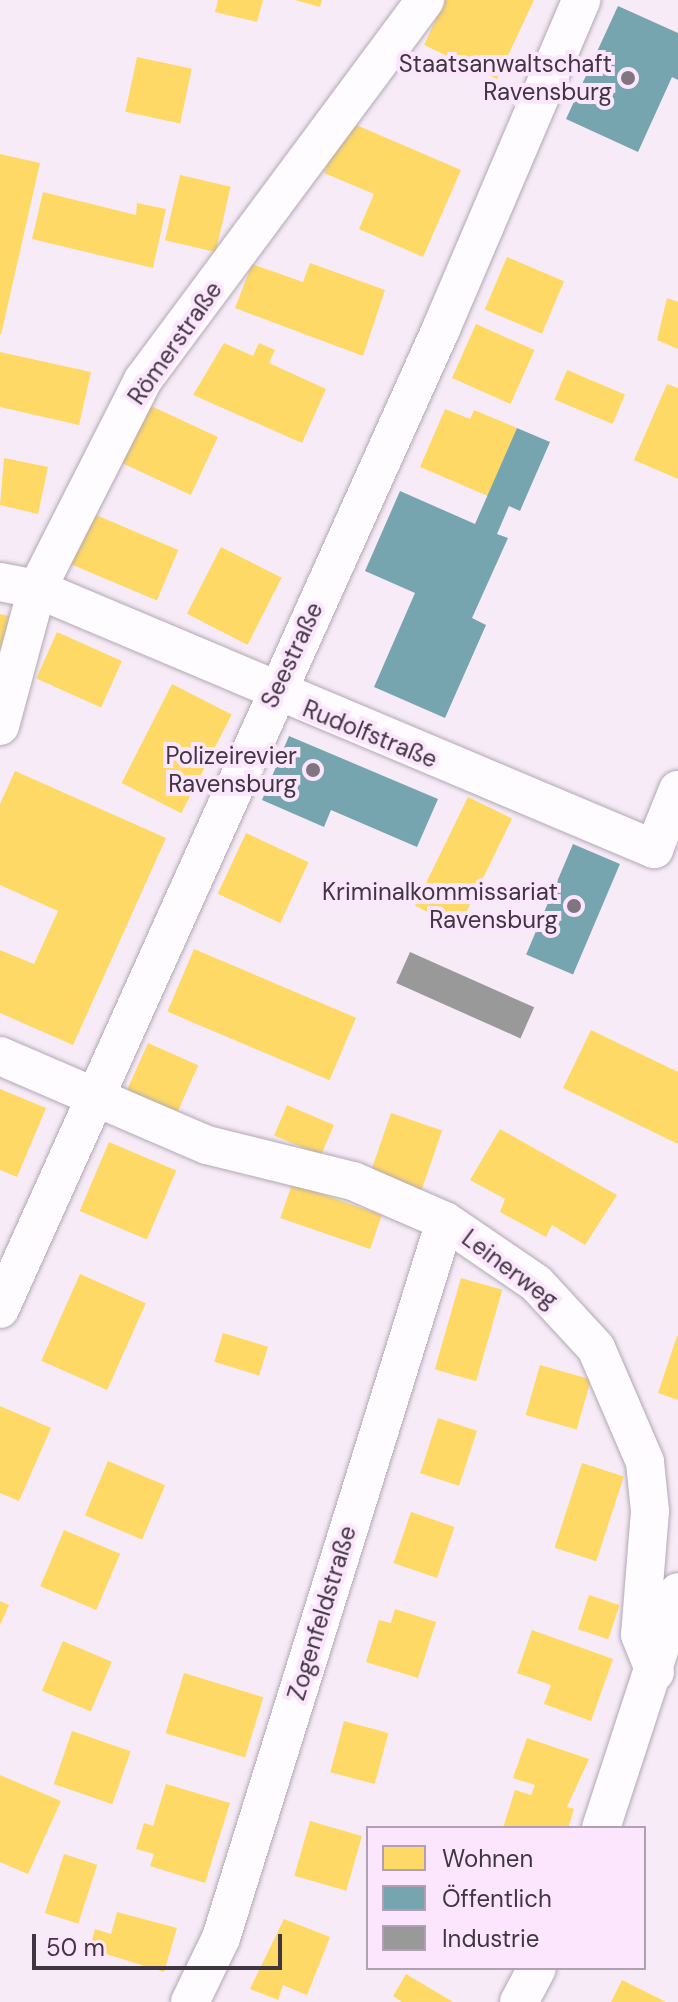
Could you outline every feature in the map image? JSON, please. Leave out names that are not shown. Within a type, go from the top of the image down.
[{"type":"street","name":"Römerstraße","points":[[0,726],[37,589],[143,380],[425,0]]},
{"type":"street","name":"Seestraße","points":[[0,1309],[581,0]]},
{"type":"street","name":"Rudolfstraße","points":[[0,582],[37,589],[274,695],[654,849],[678,790]]},
{"type":"street","points":[[0,1056],[92,1101]]},
{"type":"street","name":"Leinerweg","points":[[92,1101],[207,1145],[353,1181],[445,1221],[568,1314],[619,1387],[645,1462],[650,1511],[640,1635],[655,1672]]},
{"type":"street","name":"Zogenfeldstraße","points":[[190,2002],[221,1938],[445,1221]]},
{"type":"street","points":[[602,1826],[655,1672],[678,1592]]},
{"type":"street","points":[[519,2002],[536,1970]]},
{"type":"building: Wohnen","points":[[218,0],[263,0],[257,22],[215,12]]},
{"type":"building: Wohnen","points":[[295,0],[322,0],[320,7]]},
{"type":"building: Wohnen","points":[[445,0],[534,0],[497,79],[424,45]]},
{"type":"building: Wohnen","points":[[137,57],[192,69],[180,123],[125,112]]},
{"type":"building: Wohnen","points":[[347,121],[461,170],[423,257],[359,229],[374,194],[324,173]]},
{"type":"building: Wohnen","points":[[0,154],[40,163],[1,335],[0,334]]},
{"type":"building: Wohnen","points":[[180,175],[231,187],[216,252],[165,240]]},
{"type":"building: Wohnen","points":[[43,192],[136,215],[137,203],[166,209],[153,268],[32,239]]},
{"type":"building: Wohnen","points":[[507,257],[564,281],[542,334],[485,309]]},
{"type":"building: Wohnen","points":[[310,263],[385,290],[363,356],[235,308],[252,264],[303,282]]},
{"type":"building: Wohnen","points":[[667,298],[678,302],[678,349],[657,340]]},
{"type":"building: Wohnen","points":[[476,324],[534,350],[510,404],[452,378]]},
{"type":"building: Wohnen","points":[[224,343],[253,356],[259,343],[275,350],[269,363],[326,389],[302,443],[193,395]]},
{"type":"building: Wohnen","points":[[0,352],[91,372],[79,425],[0,407]]},
{"type":"building: Wohnen","points":[[567,370],[625,395],[612,424],[554,399]]},
{"type":"building: Wohnen","points":[[667,384],[678,388],[678,479],[634,460]]},
{"type":"building: Wohnen","points":[[149,405],[218,437],[191,495],[122,463]]},
{"type":"building: Wohnen","points":[[445,409],[470,419],[474,410],[517,428],[488,496],[420,467]]},
{"type":"building: Wohnen","points":[[4,458],[48,467],[38,514],[0,505]]},
{"type":"building: Wohnen","points":[[89,512],[178,550],[157,601],[68,563]]},
{"type":"building: Wohnen","points":[[221,547],[282,578],[248,645],[187,614]]},
{"type":"building: Wohnen","points":[[0,614],[9,616],[1,647],[0,647]]},
{"type":"building: Wohnen","points":[[57,632],[122,661],[101,707],[36,679]]},
{"type":"building: Wohnen","points":[[172,684],[232,714],[181,813],[122,783]]},
{"type":"building: Wohnen","points":[[15,771],[166,838],[73,1045],[0,1013],[0,950],[34,964],[58,911],[0,885],[0,804]]},
{"type":"building: Wohnen","points":[[468,797],[512,818],[459,927],[415,906]]},
{"type":"building: Wohnen","points":[[246,833],[309,862],[280,923],[218,894]]},
{"type":"building: Wohnen","points":[[194,949],[356,1018],[329,1080],[167,1012]]},
{"type":"building: Wohnen","points":[[591,1030],[678,1072],[678,1144],[563,1088]]},
{"type":"building: Wohnen","points":[[148,1043],[198,1065],[175,1117],[125,1095]]},
{"type":"building: Wohnen","points":[[0,1089],[46,1108],[17,1177],[0,1170]]},
{"type":"building: Wohnen","points":[[287,1105],[334,1125],[321,1155],[274,1135]]},
{"type":"building: Wohnen","points":[[391,1113],[442,1131],[421,1191],[370,1174]]},
{"type":"building: Wohnen","points":[[500,1129],[617,1195],[585,1245],[552,1225],[546,1237],[500,1212],[505,1199],[470,1180]]},
{"type":"building: Wohnen","points":[[109,1142],[176,1171],[147,1240],[80,1211]]},
{"type":"building: Wohnen","points":[[292,1184],[382,1215],[370,1249],[280,1218]]},
{"type":"building: Wohnen","points":[[80,1274],[146,1303],[107,1390],[41,1361]]},
{"type":"building: Wohnen","points":[[461,1278],[502,1290],[476,1381],[435,1369]]},
{"type":"building: Wohnen","points":[[223,1333],[268,1347],[259,1375],[214,1362]]},
{"type":"building: Wohnen","points":[[678,1336],[678,1400],[658,1393]]},
{"type":"building: Wohnen","points":[[540,1365],[591,1380],[577,1430],[526,1415]]},
{"type":"building: Wohnen","points":[[0,1406],[51,1428],[19,1501],[0,1493]]},
{"type":"building: Wohnen","points":[[438,1418],[477,1431],[459,1486],[420,1473]]},
{"type":"building: Wohnen","points":[[108,1461],[165,1485],[142,1540],[85,1515]]},
{"type":"building: Wohnen","points":[[582,1463],[624,1477],[596,1561],[554,1548]]},
{"type":"building: Wohnen","points":[[411,1512],[454,1527],[437,1578],[393,1563]]},
{"type":"building: Wohnen","points":[[64,1530],[120,1554],[96,1610],[40,1586]]},
{"type":"building: Wohnen","points":[[589,1595],[619,1605],[608,1639],[578,1629]]},
{"type":"building: Wohnen","points":[[0,1601],[9,1605],[0,1625]]},
{"type":"building: Wohnen","points":[[395,1609],[436,1622],[418,1678],[366,1662],[379,1620],[391,1623]]},
{"type":"building: Wohnen","points":[[532,1630],[613,1659],[591,1721],[544,1704],[551,1685],[517,1673]]},
{"type":"building: Wohnen","points":[[63,1641],[112,1662],[91,1711],[42,1691]]},
{"type":"building: Wohnen","points":[[184,1673],[263,1697],[245,1758],[166,1733]]},
{"type":"building: Wohnen","points":[[344,1721],[388,1733],[375,1784],[330,1772]]},
{"type":"building: Wohnen","points":[[72,1731],[131,1751],[112,1804],[54,1784]]},
{"type":"building: Wohnen","points":[[527,1738],[589,1759],[567,1807],[574,1809],[569,1826],[504,1826],[515,1790],[531,1795],[535,1785],[513,1778]]},
{"type":"building: Wohnen","points":[[0,1775],[61,1801],[28,1874],[0,1862]]},
{"type":"building: Wohnen","points":[[166,1784],[230,1803],[205,1883],[150,1866],[154,1854],[136,1849],[144,1823],[153,1826]]},
{"type":"building: Wohnen","points":[[310,1821],[362,1836],[346,1891],[294,1876]]},
{"type":"building: Wohnen","points":[[64,1854],[97,1865],[78,1924],[45,1913]]},
{"type":"building: Wohnen","points":[[117,1912],[177,1928],[164,1972],[90,1949],[95,1929],[111,1934]]},
{"type":"building: Wohnen","points":[[284,1919],[330,1937],[307,1995],[283,1985],[278,2000],[250,1989]]},
{"type":"building: Wohnen","points":[[406,1974],[453,2002],[402,2002],[393,1996]]},
{"type":"building: Wohnen","points":[[622,1980],[666,2002],[611,2002]]},
{"type":"building: Öffentlich","name":"Staatsanwaltschaft Ravensburg","points":[[618,6],[678,33],[678,80],[672,77],[638,152],[566,119]]},
{"type":"building: Öffentlich","points":[[517,428],[550,442],[520,511],[509,506],[497,534],[508,538],[472,618],[486,625],[445,718],[374,687],[415,593],[365,571],[400,491],[475,524]]},
{"type":"building: Öffentlich","points":[[289,736],[438,799],[417,847],[331,810],[324,827],[262,800]]},
{"type":"building: Öffentlich","points":[[573,844],[620,864],[573,974],[526,954]]},
{"type":"building: Industrie","points":[[410,952],[534,1007],[520,1038],[396,983]]},
{"type":"place","name":"Staatsanwaltschaft Ravensburg","points":[[628,78]]},
{"type":"place","name":"Polizeirevier Ravensburg","points":[[313,770]]},
{"type":"place","name":"Kriminalkommissariat Ravensburg","points":[[574,906]]}]
